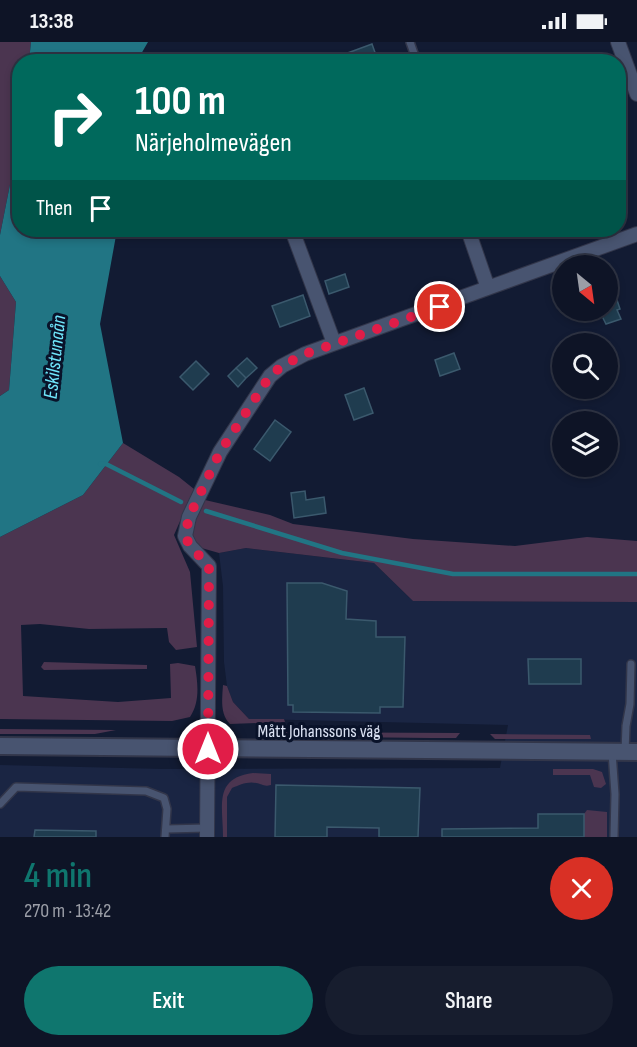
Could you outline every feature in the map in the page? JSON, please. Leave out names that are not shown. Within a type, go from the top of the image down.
[{"type":"street","points":[[626,64],[637,94]]},
{"type":"street","points":[[207,833],[209,566],[190,546],[185,536],[189,517],[220,452],[270,376],[294,359],[334,343],[637,234]]},
{"type":"street","points":[[295,237],[334,343]]},
{"type":"street","points":[[470,237],[488,288]]},
{"type":"street","name":"Mått Johanssons väg","points":[[0,746],[625,752]]},
{"type":"lane","points":[[614,837],[615,795],[625,752],[631,664]]},
{"type":"lane","points":[[0,804],[16,787],[146,791],[164,798],[167,809],[165,833],[207,833]]},
{"type":"shaded area","points":[[0,42],[31,42],[30,54],[12,54],[12,174],[0,235]]},
{"type":"shaded area","points":[[0,276],[16,302],[9,390],[0,396]]},
{"type":"shaded area","points":[[123,443],[179,477],[194,489],[174,535],[190,572],[197,647],[176,650],[169,642],[167,628],[89,629],[40,624],[21,625],[23,696],[118,702],[171,698],[170,664],[178,663],[195,666],[197,693],[193,711],[190,717],[172,721],[0,719],[0,537],[83,495]]},
{"type":"shaded area","points":[[205,500],[270,515],[293,524],[413,539],[515,546],[587,537],[637,541],[637,602],[413,601],[374,563],[246,548],[219,553],[198,547],[191,535],[193,522]]},
{"type":"shaded area","points":[[246,548],[374,563],[413,601],[637,602],[637,837],[0,837],[0,765],[163,769],[500,768],[508,725],[249,719],[233,702],[227,686],[224,662],[223,586],[219,553]]},
{"type":"shaded area","points":[[44,662],[147,665],[147,669],[44,670],[41,667]]},
{"type":"shaded area","points":[[223,685],[227,686],[233,702],[249,719],[284,719],[285,722],[230,724],[223,711]]},
{"type":"shaded area","points":[[0,729],[116,730],[95,734],[0,734]]},
{"type":"shaded area","points":[[260,732],[460,733],[456,738],[430,738],[257,736]]},
{"type":"shaded area","points":[[490,734],[590,735],[591,739],[495,739]]},
{"type":"shaded area","points":[[553,769],[593,769],[602,772],[606,784],[601,788],[594,787],[590,775],[553,775]]},
{"type":"shaded area","points":[[253,773],[271,774],[271,785],[250,783],[232,788],[227,797],[227,837],[223,837],[222,804],[226,787],[240,776]]},
{"type":"shaded area","points":[[587,810],[607,812],[607,837],[584,837],[584,814]]},
{"type":"water","points":[[31,42],[148,42],[141,54],[30,54]]},
{"type":"water","name":"Eskilstunaån","points":[[12,174],[12,237],[116,237],[100,324],[123,443],[83,495],[0,537],[0,396],[9,390],[16,302],[0,276],[0,235]]},
{"type":"building","points":[[372,44],[376,54],[345,54]]},
{"type":"building","points":[[345,274],[349,287],[329,294],[325,281]]},
{"type":"building","points":[[303,295],[310,316],[280,327],[272,306]]},
{"type":"building","points":[[454,353],[460,369],[440,376],[435,360]]},
{"type":"building","points":[[247,358],[257,368],[246,378],[236,368]]},
{"type":"building","points":[[196,361],[209,374],[193,390],[180,377]]},
{"type":"building","points":[[236,368],[246,378],[238,387],[228,376]]},
{"type":"building","points":[[364,388],[373,413],[354,420],[345,395]]},
{"type":"building","points":[[275,420],[291,432],[270,461],[254,449]]},
{"type":"building","points":[[305,491],[306,500],[324,497],[326,513],[294,518],[291,493]]},
{"type":"building","points":[[287,583],[322,583],[347,591],[346,619],[376,621],[376,637],[405,637],[403,707],[380,707],[380,713],[293,712],[293,705],[288,705]]},
{"type":"building","points":[[528,659],[581,659],[581,684],[529,684]]},
{"type":"building","points":[[276,785],[420,788],[418,837],[379,837],[379,828],[327,827],[327,837],[275,837]]},
{"type":"building","points":[[538,814],[584,814],[584,837],[442,837],[442,829],[538,828]]},
{"type":"building","points":[[35,830],[96,831],[96,837],[34,837]]},
{"type":"waterway","points":[[100,464],[106,464],[181,502]]},
{"type":"waterway","points":[[206,511],[342,553],[453,574],[637,574]]},
{"type":"route","points":[[208,749],[209,566],[190,546],[185,536],[189,517],[220,452],[270,376],[282,366],[334,343],[440,307]]}]
